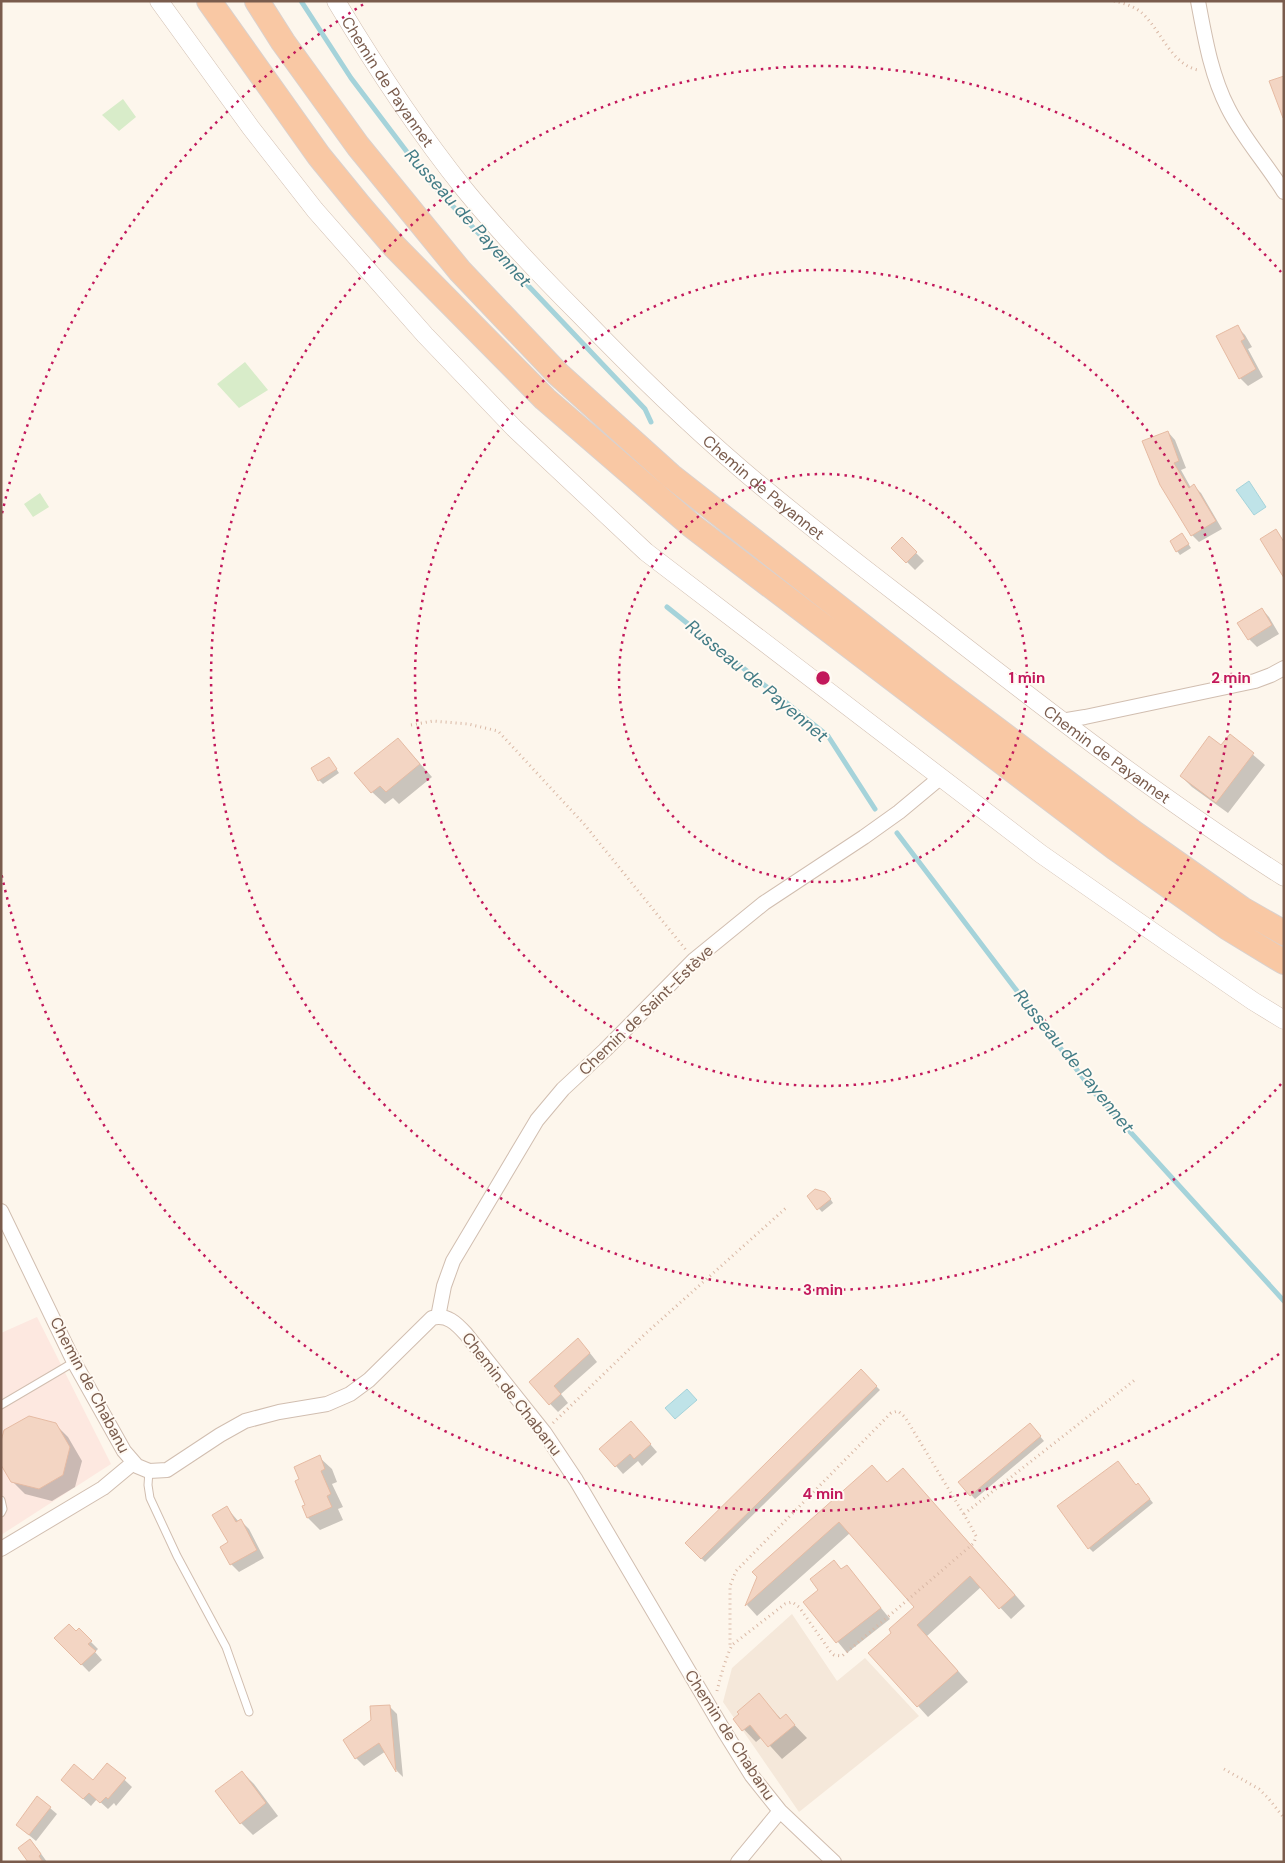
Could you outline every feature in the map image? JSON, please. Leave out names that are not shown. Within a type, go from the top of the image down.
[{"type":"highway","points":[[209,1],[319,156],[394,246],[544,399],[692,526],[1115,848],[1228,928],[1284,962]]},
{"type":"highway","points":[[226,1],[327,146],[395,232],[507,362]]},
{"type":"highway","points":[[259,1],[283,42],[358,146],[460,271],[558,374],[671,476],[939,686],[1119,821],[1242,909],[1284,933]]},
{"type":"street","points":[[159,1],[315,210],[425,335],[514,428],[646,552],[1049,859],[1205,968],[1284,1020]]},
{"type":"street","name":"Chemin de Payannet","points":[[336,1],[414,124],[465,190],[510,242],[610,346],[703,436],[849,556],[1061,721],[1219,836],[1284,877]]},
{"type":"street","points":[[1198,1],[1214,74],[1228,110],[1284,192]]},
{"type":"street","points":[[1061,721],[1255,681],[1284,668]]},
{"type":"street","name":"Chemin de Saint-Estève","points":[[438,1317],[444,1286],[453,1261],[537,1120],[563,1089],[605,1050],[694,960],[764,903],[885,822],[941,777]]},
{"type":"street","name":"Chemin de Chabanu","points":[[1,1210],[74,1362],[124,1451],[133,1463],[149,1471]]},
{"type":"street","points":[[149,1471],[166,1470],[245,1421],[279,1412],[328,1404],[350,1394],[369,1380],[426,1323],[432,1318],[438,1317]]},
{"type":"street","name":"Chemin de Chabanu","points":[[438,1317],[447,1318],[456,1323],[544,1432],[576,1480],[752,1776],[780,1812],[834,1862]]},
{"type":"street","points":[[1,1549],[103,1488],[133,1463]]},
{"type":"street","points":[[738,1862],[780,1812]]},
{"type":"lane","points":[[1,1405],[74,1362]]},
{"type":"lane","points":[[149,1471],[148,1485],[150,1498],[226,1647],[249,1712]]},
{"type":"lane","points":[[1,1500],[3,1509],[1,1513]]},
{"type":"path","points":[[1114,1],[1142,13],[1166,45],[1187,65],[1193,69],[1214,74]]},
{"type":"path","points":[[411,725],[433,721],[468,724],[498,731],[584,824],[694,960]]},
{"type":"path","points":[[544,1432],[644,1335],[786,1208]]},
{"type":"path","points":[[964,1514],[1136,1379]]},
{"type":"path","points":[[712,1711],[724,1662],[732,1645],[785,1604],[792,1602],[798,1607],[830,1651],[834,1655],[842,1656],[974,1543],[976,1536],[964,1514],[905,1417],[898,1411],[891,1413],[736,1571],[730,1586],[730,1648]]},
{"type":"path","points":[[1224,1769],[1259,1789],[1284,1818]]},
{"type":"shaded area","points":[[37,1317],[111,1464],[1,1535],[1,1333]]},
{"type":"shaded area","points":[[792,1614],[837,1681],[865,1658],[919,1716],[799,1812],[723,1702],[732,1668]]},
{"type":"green space","points":[[123,99],[136,117],[119,131],[102,115]]},
{"type":"green space","points":[[245,362],[268,390],[239,408],[217,384]]},
{"type":"green space","points":[[40,493],[49,507],[33,517],[24,504]]},
{"type":"water","points":[[1249,481],[1266,507],[1254,515],[1236,490]]},
{"type":"water","points":[[687,1389],[697,1400],[675,1419],[665,1408]]},
{"type":"building","points":[[1284,76],[1284,117],[1283,118],[1269,81]]},
{"type":"building","points":[[1238,325],[1245,339],[1241,341],[1256,369],[1239,379],[1216,336]]},
{"type":"building","points":[[1168,431],[1179,461],[1174,463],[1189,488],[1194,484],[1216,521],[1191,536],[1160,485],[1142,441]]},
{"type":"building","points":[[1276,529],[1284,542],[1284,578],[1260,539]]},
{"type":"building","points":[[1182,533],[1189,544],[1176,552],[1170,541]]},
{"type":"building","points":[[902,537],[917,552],[906,563],[891,548]]},
{"type":"building","points":[[1262,608],[1272,625],[1248,640],[1237,623]]},
{"type":"building","points":[[1230,734],[1254,753],[1216,803],[1180,776],[1209,736],[1221,745]]},
{"type":"building","points":[[398,738],[420,764],[386,792],[380,786],[371,793],[354,773]]},
{"type":"building","points":[[329,757],[337,769],[318,781],[311,768]]},
{"type":"building","points":[[815,1189],[825,1192],[831,1199],[817,1210],[807,1196]]},
{"type":"building","points":[[578,1338],[590,1353],[554,1386],[561,1394],[549,1405],[529,1382]]},
{"type":"building","points":[[861,1369],[877,1386],[701,1559],[685,1543]]},
{"type":"building","points":[[29,1416],[56,1423],[70,1447],[63,1475],[39,1489],[11,1482],[1,1465],[1,1441],[4,1430]]},
{"type":"building","points":[[631,1421],[651,1444],[634,1459],[630,1454],[615,1467],[599,1449]]},
{"type":"building","points":[[1030,1423],[1041,1436],[970,1496],[958,1482]]},
{"type":"building","points":[[320,1455],[325,1469],[321,1471],[331,1494],[327,1496],[332,1507],[307,1518],[302,1506],[305,1505],[295,1481],[299,1479],[294,1467]]},
{"type":"building","points":[[1118,1461],[1136,1485],[1138,1483],[1150,1499],[1088,1549],[1057,1506]]},
{"type":"building","points":[[872,1465],[887,1482],[903,1468],[1015,1595],[999,1609],[970,1576],[917,1625],[958,1671],[917,1707],[868,1653],[891,1633],[889,1629],[914,1607],[839,1522],[745,1606],[757,1577],[752,1572]]},
{"type":"building","points":[[227,1506],[236,1522],[241,1519],[257,1550],[230,1565],[220,1547],[228,1542],[212,1515]]},
{"type":"building","points":[[834,1560],[841,1569],[847,1565],[881,1608],[836,1643],[803,1602],[818,1590],[810,1579]]},
{"type":"building","points":[[69,1624],[76,1631],[79,1628],[92,1641],[88,1644],[96,1651],[81,1665],[54,1638]]},
{"type":"building","points":[[759,1693],[780,1719],[786,1714],[795,1725],[768,1747],[750,1725],[742,1731],[733,1719],[739,1714],[737,1712]]},
{"type":"building","points":[[390,1705],[396,1772],[379,1743],[355,1759],[343,1740],[371,1720],[370,1706]]},
{"type":"building","points":[[107,1763],[126,1778],[108,1799],[106,1797],[100,1803],[89,1793],[83,1799],[61,1780],[74,1764],[93,1780]]},
{"type":"building","points":[[242,1771],[266,1803],[240,1824],[215,1791]]},
{"type":"building","points":[[37,1796],[51,1807],[29,1835],[16,1825]]},
{"type":"building","points":[[30,1839],[41,1854],[39,1856],[43,1862],[28,1862],[18,1848]]},
{"type":"waterway","name":"Russeau de Payennet","points":[[301,1],[351,78],[429,181],[645,409],[651,422]]},
{"type":"waterway","name":"Russeau de Payennet","points":[[667,607],[828,736],[875,809]]},
{"type":"waterway","name":"Russeau de Payennet","points":[[897,833],[1093,1091],[1284,1301]]}]
